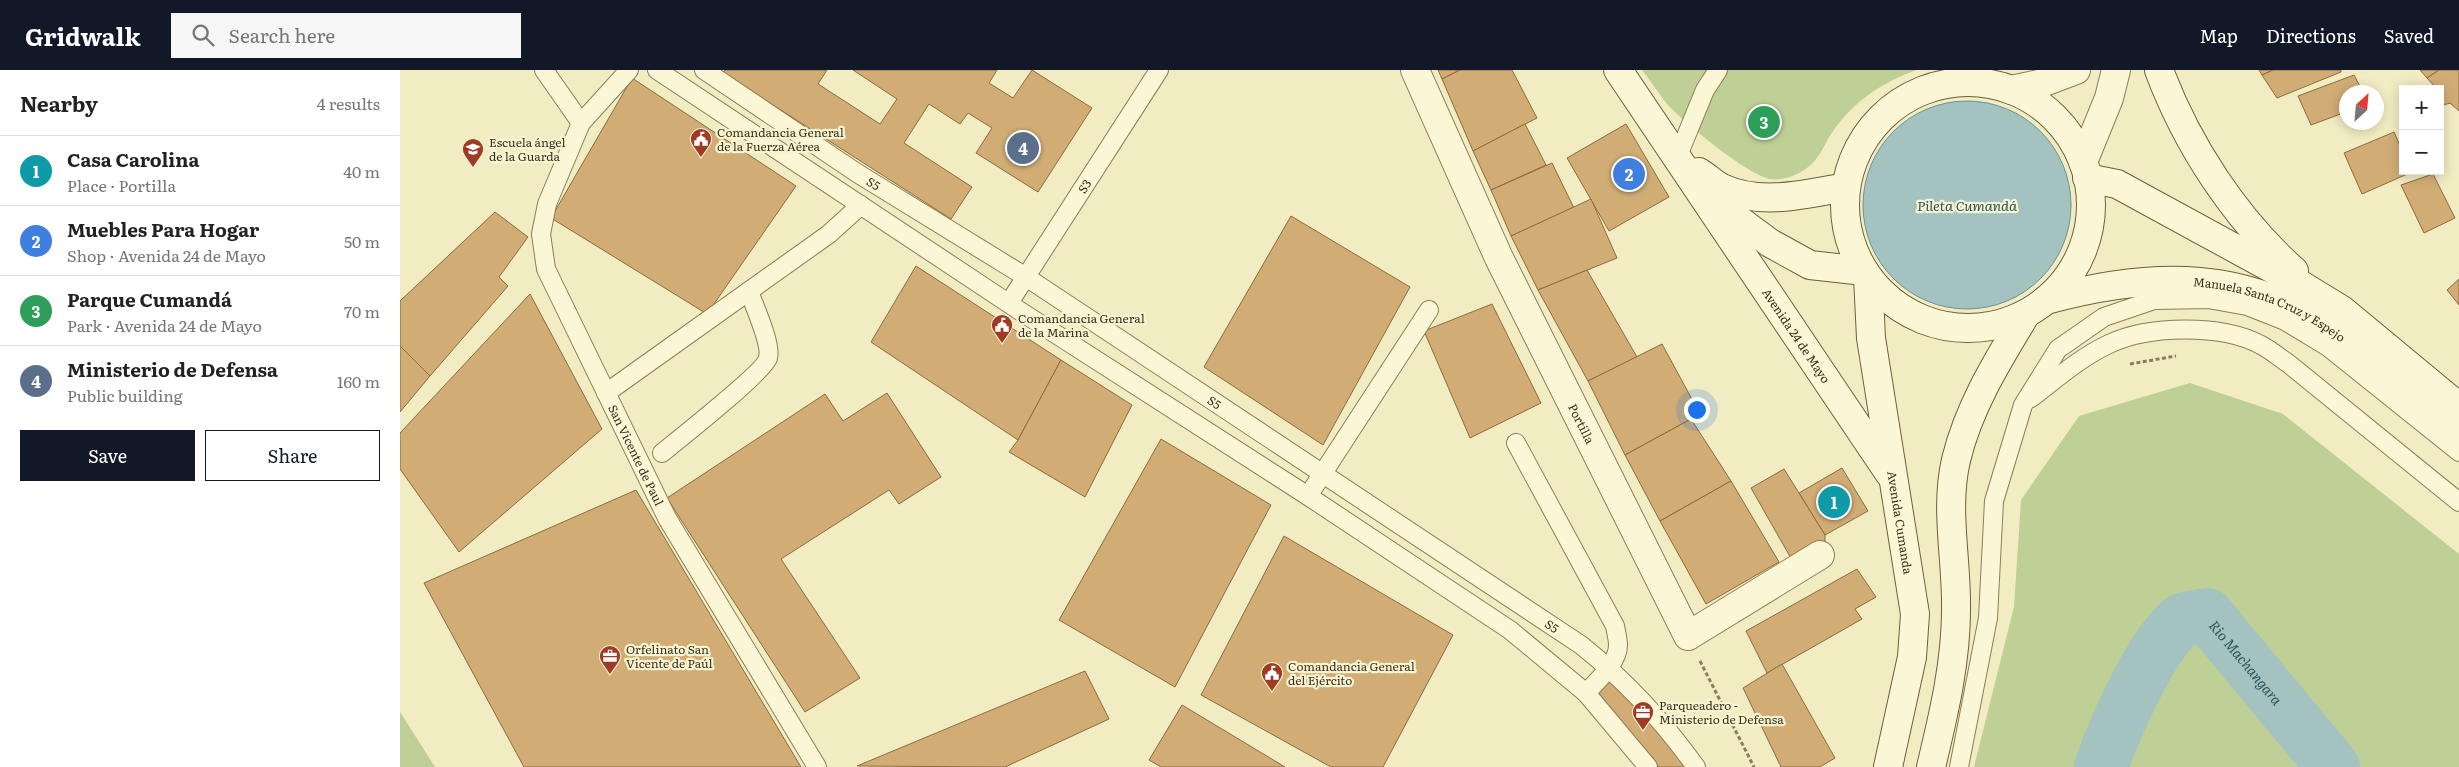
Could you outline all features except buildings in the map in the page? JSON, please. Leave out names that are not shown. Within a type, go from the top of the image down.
[{"type":"main road","name":"Portilla","points":[[1415,70],[1499,258],[1688,636]]},
{"type":"main road","name":"Avenida 24 de Mayo","points":[[1618,70],[1894,480]]},
{"type":"main road","points":[[2011,90],[2046,82],[2076,70]]},
{"type":"main road","points":[[2085,170],[2109,98],[2116,70]]},
{"type":"main road","points":[[2159,70],[2171,100],[2191,139],[2234,204],[2273,252],[2342,310]]},
{"type":"main road","points":[[1866,274],[1852,247],[1846,227],[1844,207],[1846,187],[1855,154],[1873,126],[1890,110],[1909,97],[1941,85],[1976,83],[2011,90],[2032,101],[2050,115],[2069,136],[2085,170],[2091,203],[2086,239],[2071,273],[2036,307],[1984,387],[1960,444],[1956,461],[1950,508],[1956,602],[1954,650],[1942,721],[1930,767]]},
{"type":"main road","name":"Avenida 24 de Mayo","points":[[1677,158],[1722,188],[1746,195],[1765,198],[1784,197],[1846,187]]},
{"type":"main road","name":"Manuela Santa Cruz y Espejo","points":[[2085,170],[2117,184],[2293,280],[2342,310],[2459,407]]},
{"type":"main road","name":"Avenida 24 de Mayo","points":[[1701,191],[1740,223],[1770,243],[1810,264],[1866,274]]},
{"type":"main road","name":"Manuela Santa Cruz y Espejo","points":[[1866,274],[1885,295],[1905,311],[1940,325],[1965,328],[1990,326],[2036,307],[2106,286],[2164,279],[2224,284],[2263,295],[2300,311],[2343,338],[2459,437]]},
{"type":"main road","name":"Avenida Cumanda","points":[[1866,274],[1871,338],[1915,614],[1912,657],[1888,767]]},
{"type":"main road","points":[[1688,636],[1820,555]]},
{"type":"lane","points":[[544,70],[581,123]]},
{"type":"lane","name":"San Vicente de Paul","points":[[629,70],[581,123],[547,204],[541,234],[546,269],[667,518],[818,767]]},
{"type":"lane","name":"S5","points":[[657,70],[1008,303],[1308,496],[1510,630],[1586,693],[1648,767]]},
{"type":"lane","name":"S5","points":[[704,70],[857,172],[1026,277],[1581,645],[1609,667],[1638,695],[1696,767]]},
{"type":"lane","name":"S3","points":[[1008,303],[1159,70]]},
{"type":"lane","points":[[1677,158],[1697,108],[1718,70]]},
{"type":"lane","points":[[1941,85],[1977,70]]},
{"type":"lane","points":[[606,393],[829,234],[861,205]]},
{"type":"lane","points":[[662,453],[755,375],[768,359],[768,348],[749,291]]},
{"type":"lane","points":[[1959,767],[1988,618],[1994,501],[2023,405],[2058,349],[2104,317],[2154,300],[2208,300],[2247,306],[2285,321],[2328,347],[2459,452]]},
{"type":"lane","points":[[1308,496],[1429,310]]},
{"type":"lane","points":[[2023,405],[2076,364],[2110,343],[2150,332],[2199,330],[2231,335],[2260,345],[2290,364],[2459,502]]},
{"type":"lane","points":[[1516,443],[1615,626],[1618,646],[1609,667],[1586,693]]},
{"type":"lane","points":[[1877,767],[1900,718]]},
{"type":"path","points":[[2127,365],[2182,356]]},
{"type":"path","points":[[1688,636],[1754,767]]},
{"type":"green space","points":[[1642,70],[1917,70],[1881,86],[1860,102],[1841,121],[1819,156],[1807,168],[1790,177],[1771,179],[1748,169],[1701,135],[1667,104]]},
{"type":"green space","points":[[2190,383],[2283,414],[2459,554],[2459,767],[1974,767],[2014,607],[2021,500],[2079,416]]},
{"type":"green space","points":[[400,712],[435,767],[400,767]]},
{"type":"water","name":"Pileta Cumandá","points":[[1957,101],[1977,101],[1997,105],[2016,113],[2041,131],[2054,147],[2063,165],[2071,195],[2067,235],[2063,245],[2054,263],[2041,279],[2025,292],[1997,305],[1977,309],[1957,309],[1937,305],[1918,297],[1901,286],[1886,271],[1875,254],[1867,235],[1863,215],[1863,195],[1867,175],[1875,156],[1886,139],[1901,124],[1918,113],[1937,105]]},
{"type":"waterway","name":"Rio Machangara","points":[[2101,767],[2124,710],[2146,668],[2169,633],[2183,620],[2207,615],[2333,767]]},
{"type":"place","name":"Parque Cumandá","points":[[1764,122]]},
{"type":"place","name":"Ministerio de Defensa","points":[[1023,148]]},
{"type":"place","name":"Comandancia General de la Fuerza Aérea","points":[[701,158]]},
{"type":"place","name":"Escuela ángel de la Guarda","points":[[473,168]]},
{"type":"place","name":"Muebles Para Hogar","points":[[1629,174]]},
{"type":"place","name":"Comandancia General de la Marina","points":[[1002,344]]},
{"type":"place","name":"Casa Carolina","points":[[1834,502]]},
{"type":"place","name":"Orfelinato San Vicente de Paúl","points":[[610,675]]},
{"type":"place","name":"Comandancia General del Ejército","points":[[1272,692]]},
{"type":"place","name":"Parqueadero - Ministerio de Defensa","points":[[1643,731]]}]
